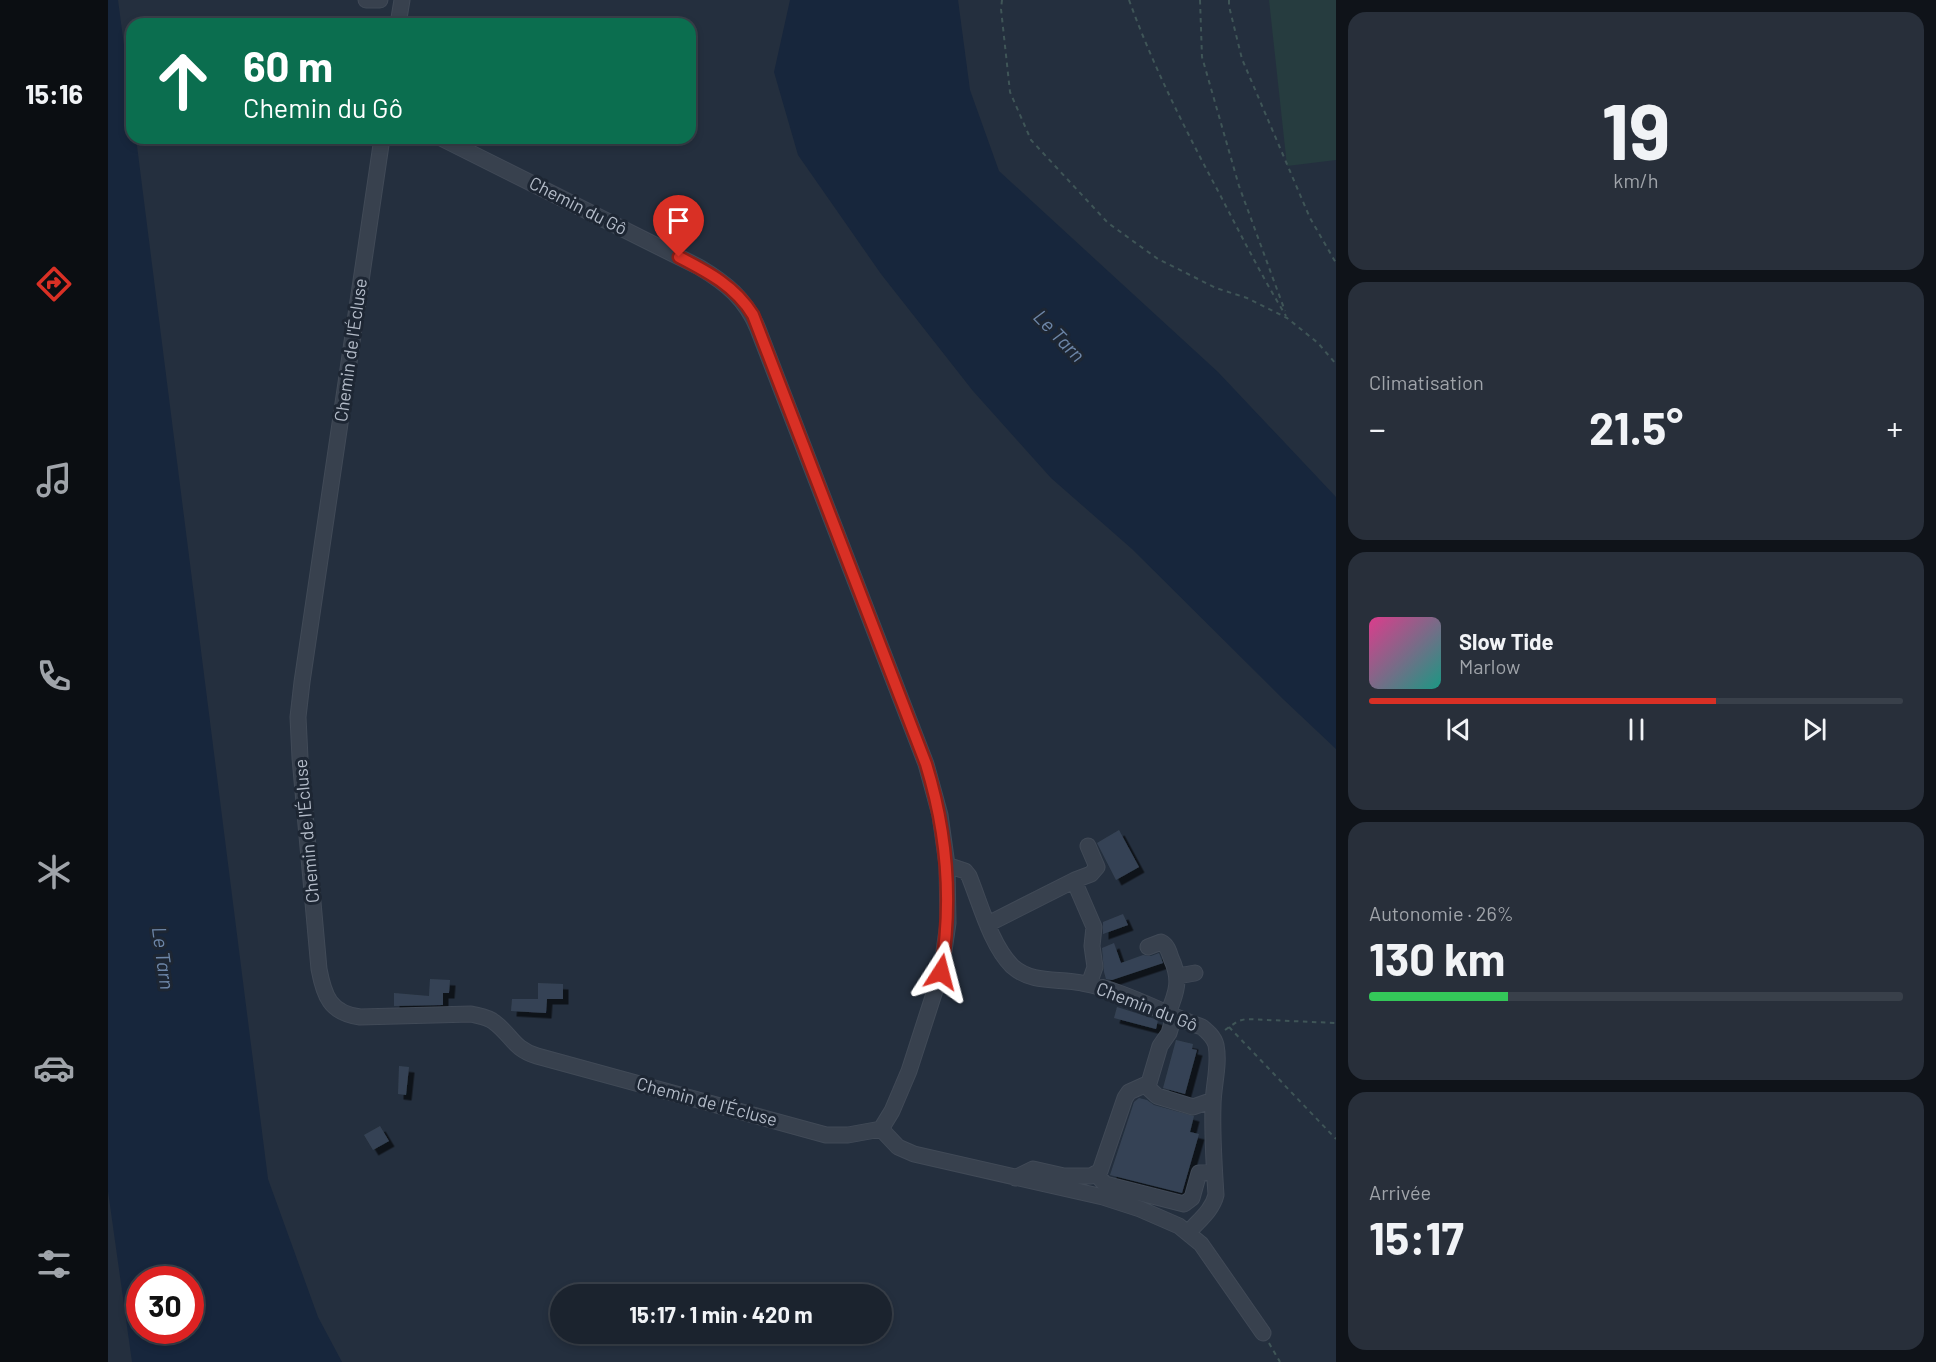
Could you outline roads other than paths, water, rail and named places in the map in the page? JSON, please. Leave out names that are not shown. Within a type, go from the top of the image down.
[{"type":"street","points":[[366,0],[380,0]]},
{"type":"street","points":[[399,18],[402,0]]},
{"type":"street","name":"Chemin de l'Écluse","points":[[381,144],[298,717],[319,969],[325,994],[343,1014],[360,1017],[471,1014],[483,1017],[492,1020],[522,1050],[530,1054],[826,1135],[848,1135],[881,1129]]},
{"type":"street","name":"Chemin du Gô","points":[[453,144],[699,267],[729,287],[746,304],[758,329],[926,764],[940,815],[947,865],[965,871],[969,876],[1001,953],[1020,972],[1038,979],[1089,984],[1137,1000],[1202,1027],[1215,1042],[1217,1060],[1213,1100],[1214,1203],[1188,1233]]},
{"type":"street","points":[[988,924],[1091,874],[1097,867],[1088,846]]},
{"type":"street","points":[[947,865],[948,923],[941,972],[909,1071],[892,1111],[881,1129],[898,1147],[914,1154],[1125,1204],[1170,1221],[1201,1244],[1263,1333]]},
{"type":"street","points":[[1076,880],[1076,888],[1090,914],[1094,927],[1092,946],[1095,967],[1089,984]]},
{"type":"street","points":[[1015,1178],[1033,1169],[1064,1176],[1096,1174],[1102,1166],[1125,1098],[1129,1092],[1149,1083],[1160,1046],[1169,1033],[1178,976],[1166,944],[1161,942],[1148,947]]},
{"type":"street","points":[[1178,976],[1195,973]]},
{"type":"street","points":[[1145,1085],[1157,1096],[1193,1107],[1213,1100]]},
{"type":"street","points":[[1096,1174],[1105,1184],[1184,1204],[1192,1198],[1199,1173],[1214,1172]]},
{"type":"water","name":"Le Tarn","points":[[108,0],[118,0],[126,61],[126,144],[137,144],[268,1179],[318,1317],[342,1362],[132,1362],[129,1344],[204,1344],[204,1266],[126,1266],[126,1319],[108,1191]]},
{"type":"water","name":"Le Tarn","points":[[790,0],[958,0],[970,90],[999,171],[1218,372],[1336,497],[1336,749],[1132,549],[1051,478],[973,391],[881,274],[798,155],[774,72]]}]
